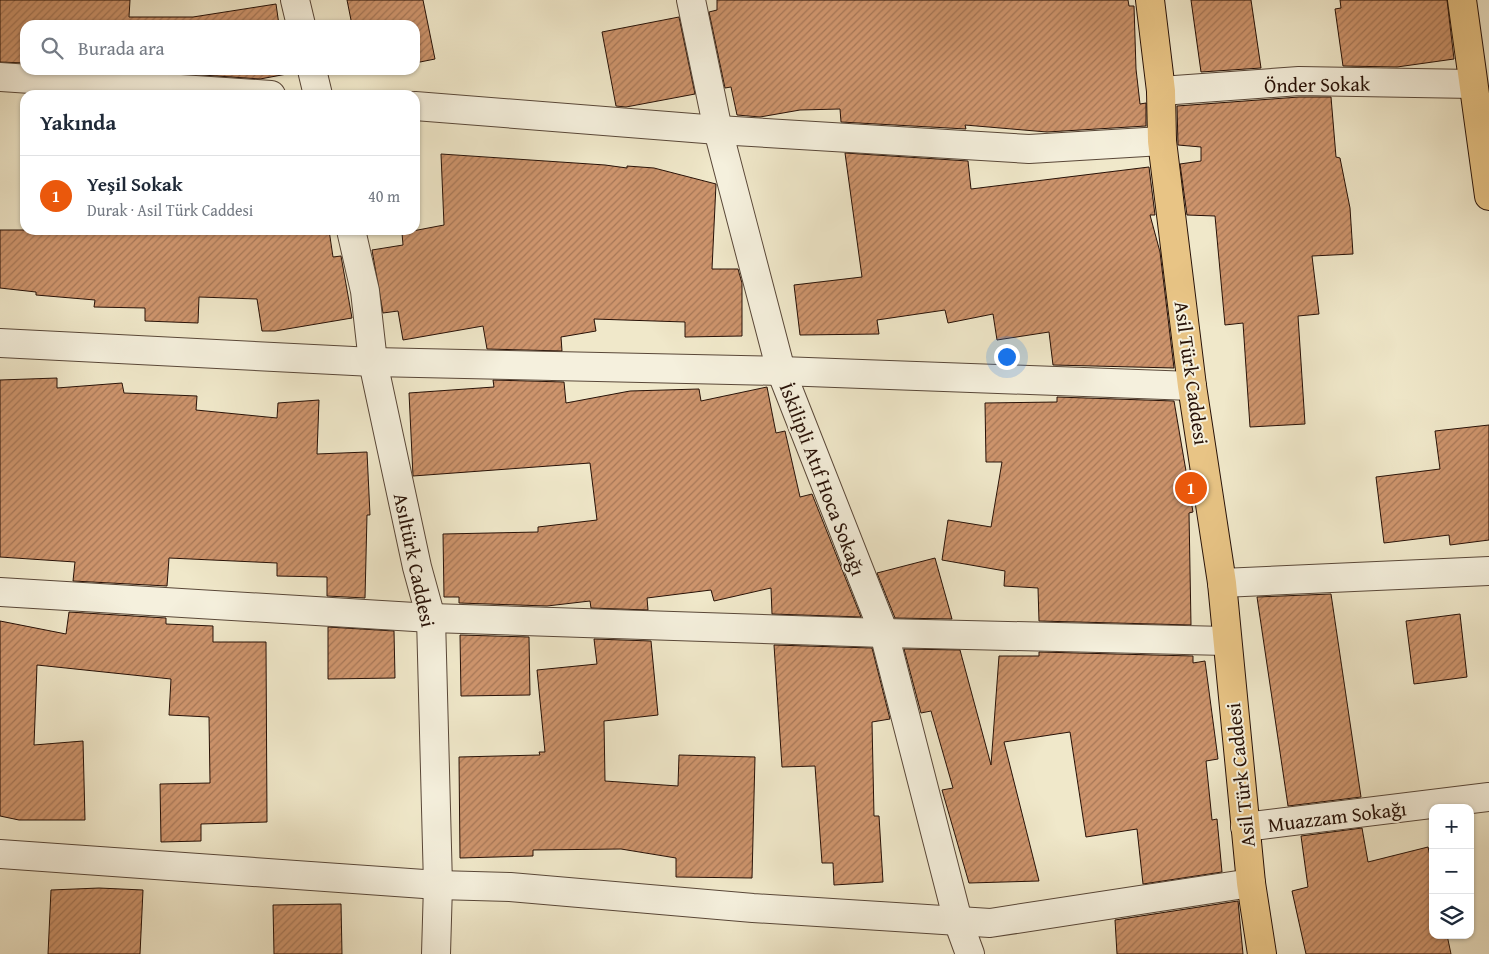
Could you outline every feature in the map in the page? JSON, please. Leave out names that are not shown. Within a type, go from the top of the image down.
[{"type":"main road","name":"Asil Türk Caddesi","points":[[1150,0],[1161,91],[1162,141],[1192,386],[1222,583],[1226,641],[1251,883],[1262,954]]},
{"type":"main road","points":[[1462,0],[1473,84],[1484,124],[1489,196]]},
{"type":"street","points":[[295,0],[300,20]]},
{"type":"street","name":"İskilipli Atıf Hoca Sokağı","points":[[690,0],[718,130],[780,371],[884,633],[958,921],[970,954]]},
{"type":"street","points":[[313,75],[317,90]]},
{"type":"street","points":[[0,78],[191,90]]},
{"type":"street","name":"Önder Sokak","points":[[1161,91],[1298,82],[1473,84]]},
{"type":"street","points":[[420,106],[718,130],[1029,149],[1162,141]]},
{"type":"street","name":"Asıltürk Caddesi","points":[[352,235],[365,291],[373,362],[416,567],[430,618],[438,885],[436,954]]},
{"type":"street","points":[[0,343],[373,362],[780,371],[1192,386]]},
{"type":"street","points":[[1222,583],[1489,571]]},
{"type":"street","points":[[0,592],[430,618],[884,633],[1226,641]]},
{"type":"street","name":"Muazzam Sokağı","points":[[1245,827],[1489,797]]},
{"type":"street","points":[[0,854],[438,885],[510,887],[753,908],[990,923],[1251,883]]},
{"type":"building","points":[[0,0],[130,0],[129,17],[193,17],[276,4],[278,20],[20,20],[20,63],[0,62]]},
{"type":"building","points":[[347,0],[423,0],[435,59],[420,62],[420,20],[351,20]]},
{"type":"building","points":[[717,0],[1128,0],[1129,6],[1134,6],[1136,69],[1140,104],[1146,103],[1146,126],[1047,132],[965,125],[966,129],[841,122],[840,109],[800,110],[760,117],[737,115],[731,87],[725,88],[709,12],[717,10]]},
{"type":"building","points":[[1191,0],[1251,0],[1261,68],[1201,72]]},
{"type":"building","points":[[1340,0],[1447,0],[1454,59],[1397,67],[1343,66],[1335,9],[1341,8]]},
{"type":"building","points":[[679,17],[695,94],[626,107],[616,106],[602,32]]},
{"type":"building","points":[[202,75],[282,75],[260,79]]},
{"type":"building","points":[[1299,97],[1331,97],[1336,157],[1340,158],[1350,208],[1353,254],[1312,256],[1319,314],[1298,316],[1305,424],[1250,427],[1243,323],[1225,325],[1215,216],[1187,215],[1180,164],[1201,161],[1201,147],[1178,145],[1177,106]]},
{"type":"building","points":[[845,153],[968,161],[971,189],[1149,167],[1155,215],[1150,215],[1160,252],[1174,368],[1053,365],[1049,332],[997,340],[993,314],[948,323],[945,310],[877,320],[879,334],[800,335],[794,285],[862,277]]},
{"type":"building","points":[[441,154],[627,168],[627,166],[654,168],[716,184],[712,269],[738,269],[742,283],[742,336],[685,337],[685,322],[594,319],[596,331],[561,337],[562,351],[487,349],[483,326],[403,340],[398,311],[383,313],[372,250],[403,245],[402,235],[420,235],[420,230],[444,225]]},
{"type":"building","points":[[0,230],[20,230],[20,235],[330,235],[333,257],[341,256],[352,318],[275,331],[262,331],[257,299],[199,297],[198,323],[145,321],[145,308],[94,307],[95,300],[36,295],[36,292],[0,288]]},
{"type":"building","points":[[57,378],[57,388],[122,383],[124,393],[197,396],[196,410],[277,418],[278,403],[319,400],[317,454],[367,452],[370,515],[367,515],[365,598],[327,596],[327,577],[277,576],[277,563],[169,558],[167,586],[73,581],[75,562],[0,557],[0,380]]},
{"type":"building","points":[[493,380],[564,382],[566,403],[630,391],[699,389],[701,401],[767,387],[776,433],[785,431],[800,497],[812,494],[861,617],[772,614],[771,588],[714,601],[711,590],[647,598],[648,610],[591,608],[590,601],[547,606],[459,603],[459,597],[444,597],[443,534],[538,532],[538,527],[597,520],[590,463],[413,476],[409,393],[494,387]]},
{"type":"building","points":[[1057,397],[1174,401],[1193,512],[1189,513],[1191,625],[1039,621],[1038,588],[1004,586],[1005,571],[942,560],[948,520],[991,527],[1002,462],[986,462],[985,403],[1057,402]]},
{"type":"building","points":[[1489,425],[1489,540],[1450,545],[1449,535],[1384,543],[1376,477],[1440,469],[1435,431]]},
{"type":"building","points":[[935,558],[952,619],[895,618],[877,573]]},
{"type":"building","points":[[1331,594],[1361,797],[1288,806],[1257,597]]},
{"type":"building","points":[[69,612],[166,618],[166,624],[213,626],[213,642],[266,642],[267,822],[201,824],[201,841],[161,842],[160,784],[210,783],[209,717],[169,715],[171,679],[37,665],[34,745],[83,741],[85,820],[19,820],[0,816],[0,621],[66,634]]},
{"type":"building","points":[[1460,614],[1467,677],[1414,684],[1406,621]]},
{"type":"building","points":[[328,627],[394,631],[395,678],[328,679]]},
{"type":"building","points":[[460,635],[529,637],[530,695],[461,696]]},
{"type":"building","points":[[594,639],[651,641],[658,715],[604,721],[605,781],[678,786],[679,755],[755,757],[752,878],[676,877],[676,858],[621,849],[533,850],[533,856],[460,858],[459,757],[540,755],[539,752],[545,752],[537,670],[597,664]]},
{"type":"building","points":[[774,645],[872,648],[890,719],[872,722],[874,816],[879,816],[883,882],[834,885],[833,863],[822,863],[815,766],[782,767]]},
{"type":"building","points":[[904,649],[960,650],[991,765],[999,656],[1039,656],[1039,652],[1193,656],[1193,663],[1205,661],[1218,759],[1206,761],[1212,820],[1217,819],[1222,872],[1143,884],[1137,829],[1086,837],[1070,732],[1004,742],[1039,881],[969,883],[942,790],[953,788],[931,711],[921,713]]},
{"type":"building","points":[[1362,828],[1368,862],[1428,847],[1429,939],[1448,939],[1451,954],[1306,954],[1292,891],[1308,887],[1301,836]]},
{"type":"building","points":[[99,888],[143,890],[140,954],[48,954],[51,890]]},
{"type":"building","points":[[1238,901],[1243,954],[1117,954],[1115,920]]},
{"type":"building","points":[[341,904],[342,954],[274,954],[273,905]]},
{"type":"place","name":"Yeşil Sokak","points":[[1191,488]]}]
